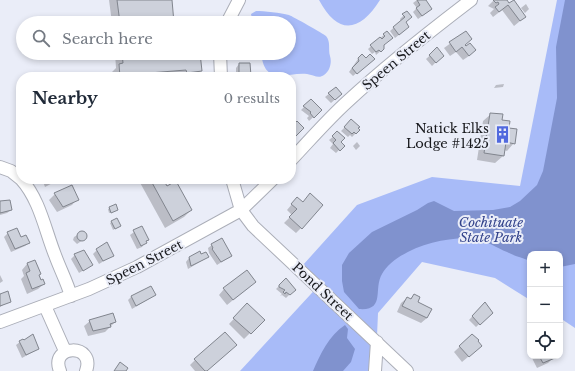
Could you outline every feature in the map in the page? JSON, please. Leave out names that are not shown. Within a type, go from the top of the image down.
[{"type":"street","points":[[231,16],[239,0]]},
{"type":"street","name":"Speen Street","points":[[296,155],[333,115],[360,90],[429,32],[471,0]]},
{"type":"street","points":[[220,60],[221,72]]},
{"type":"street","points":[[0,167],[11,171],[16,175]]},
{"type":"street","points":[[25,184],[45,224],[71,296]]},
{"type":"street","points":[[233,184],[241,210]]},
{"type":"street","name":"Speen Street","points":[[0,322],[71,296],[137,267],[241,210],[269,184]]},
{"type":"street","name":"Pond Street","points":[[241,210],[253,226],[407,371]]},
{"type":"street","points":[[45,306],[66,351]]},
{"type":"street","points":[[375,371],[377,342]]},
{"type":"street","points":[[60,371],[58,363],[59,358],[66,351],[73,349],[82,352],[87,360],[86,371]]},
{"type":"green space","points":[[319,0],[380,0],[365,19],[357,24],[349,26],[334,20],[326,12]]},
{"type":"green space","name":"Cochituate State Park","points":[[557,0],[575,0],[575,328],[563,320],[563,251],[527,251],[527,298],[495,278],[422,262],[378,313],[376,359],[368,371],[240,371],[322,282],[303,265],[357,205],[432,177],[520,186]]},
{"type":"green space","points":[[256,11],[272,12],[291,16],[251,16],[251,14]]},
{"type":"green space","points":[[296,19],[328,38],[331,61],[330,66],[326,73],[320,77],[307,74],[296,74],[296,72],[270,72],[263,64],[262,60],[296,60]]},
{"type":"shaded area","points":[[565,0],[575,0],[575,264],[563,266],[563,251],[527,251],[527,260],[476,239],[465,238],[438,241],[411,250],[389,265],[382,274],[378,286],[376,303],[367,309],[359,309],[344,292],[342,265],[349,253],[372,232],[434,201],[454,211],[493,210],[510,207],[520,201],[537,185],[543,171],[557,98],[556,47]]},
{"type":"shaded area","points":[[345,325],[348,329],[347,338],[355,349],[351,362],[343,371],[313,371],[322,352],[334,334]]},
{"type":"building","points":[[117,0],[172,0],[173,16],[119,16]]},
{"type":"building","points":[[417,0],[426,0],[432,9],[422,16],[416,8],[420,5]]},
{"type":"building","points":[[493,0],[507,0],[509,3],[514,0],[526,17],[520,21],[508,5],[499,12],[495,7],[499,4],[498,2],[496,3]]},
{"type":"building","points":[[407,11],[412,17],[406,22],[409,27],[399,35],[393,27],[405,17],[402,14]]},
{"type":"building","points":[[387,31],[393,38],[384,45],[384,49],[381,52],[379,50],[376,52],[370,45],[380,37],[382,39],[385,36],[383,34]]},
{"type":"building","points":[[466,31],[472,39],[465,45],[466,46],[470,43],[476,50],[469,56],[462,47],[456,52],[449,42]]},
{"type":"building","points":[[437,47],[444,56],[436,63],[429,55]]},
{"type":"building","points":[[362,54],[366,58],[370,54],[375,59],[357,74],[352,68],[359,61],[358,58]]},
{"type":"building","points":[[123,60],[201,60],[202,71],[120,72],[119,64],[123,63]]},
{"type":"building","points":[[239,63],[250,63],[251,72],[239,72]]},
{"type":"building","points":[[336,87],[342,94],[335,100],[328,93]]},
{"type":"building","points":[[311,99],[322,110],[314,118],[310,113],[311,112],[303,106]]},
{"type":"building","name":"Natick Elks Lodge #1425","points":[[490,113],[503,114],[502,120],[510,121],[509,128],[517,129],[515,144],[506,142],[504,156],[484,153]]},
{"type":"building","points":[[351,119],[360,127],[358,128],[360,130],[356,134],[354,132],[352,134],[344,127]]},
{"type":"building","points":[[297,121],[304,128],[296,136]]},
{"type":"building","points":[[337,131],[345,138],[341,142],[345,146],[340,151],[333,143],[336,140],[332,136]]},
{"type":"building","points":[[153,184],[166,184],[167,186],[171,184],[178,184],[192,210],[173,221]]},
{"type":"building","points":[[72,185],[79,200],[63,207],[54,193]]},
{"type":"building","points":[[310,193],[323,205],[302,229],[289,217],[297,209],[291,204],[297,197],[303,202]]},
{"type":"building","points":[[10,200],[12,210],[0,213],[0,201]]},
{"type":"building","points":[[116,204],[118,210],[111,213],[109,207]]},
{"type":"building","points":[[117,218],[121,226],[115,229],[111,221]]},
{"type":"building","points":[[142,226],[149,240],[141,246],[133,230]]},
{"type":"building","points":[[17,228],[21,237],[26,235],[30,243],[15,249],[7,232]]},
{"type":"building","points":[[82,231],[87,236],[82,241],[77,236]]},
{"type":"building","points":[[222,238],[232,256],[221,262],[212,249],[211,244]]},
{"type":"building","points":[[107,242],[114,256],[103,261],[96,249]]},
{"type":"building","points":[[84,250],[93,265],[83,271],[74,254]]},
{"type":"building","points":[[200,251],[201,254],[206,252],[209,257],[191,266],[189,257]]},
{"type":"building","points":[[35,260],[41,274],[39,275],[41,280],[43,279],[45,284],[32,289],[26,273],[30,271],[27,263]]},
{"type":"building","points":[[247,270],[256,282],[233,300],[223,288]]},
{"type":"building","points":[[286,278],[296,290],[290,295],[286,292],[285,294],[283,292],[285,290],[279,287],[279,285]]},
{"type":"building","points":[[151,286],[156,295],[136,306],[131,296]]},
{"type":"building","points":[[8,291],[11,302],[0,306],[0,294]]},
{"type":"building","points":[[414,294],[420,297],[418,302],[432,309],[427,318],[402,306],[407,297],[411,299]]},
{"type":"building","points":[[485,302],[493,313],[480,325],[472,316]]},
{"type":"building","points":[[247,303],[265,320],[251,334],[233,318]]},
{"type":"building","points":[[113,313],[116,322],[110,324],[111,327],[93,331],[89,320]]},
{"type":"building","points":[[225,332],[237,345],[207,371],[205,371],[194,359]]},
{"type":"building","points":[[33,334],[39,349],[26,355],[19,341],[24,340]]},
{"type":"building","points":[[472,334],[479,340],[478,341],[482,346],[469,357],[459,346]]},
{"type":"building","points":[[541,359],[553,359],[543,363]]},
{"type":"building","points":[[120,362],[128,368],[126,371],[114,371]]},
{"type":"place","name":"Natick Elks Lodge #1425","points":[[502,135]]}]
